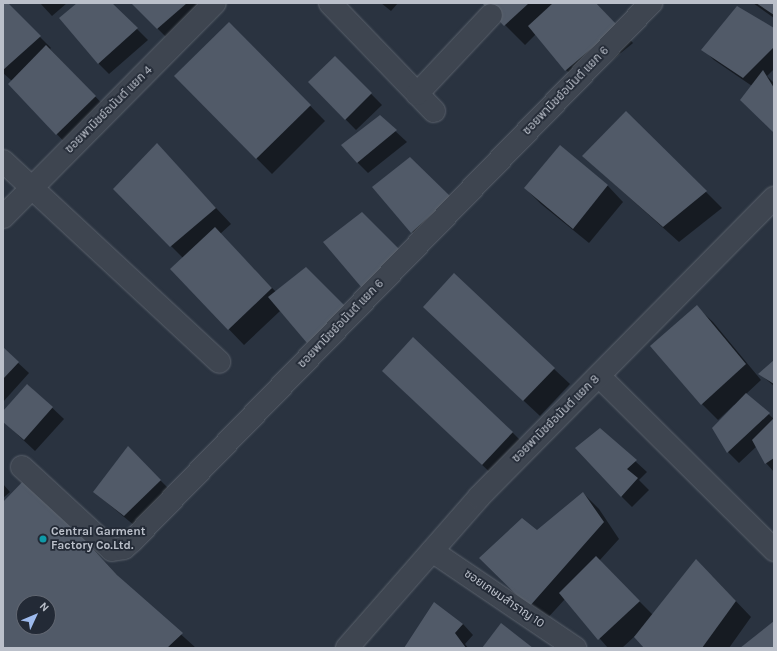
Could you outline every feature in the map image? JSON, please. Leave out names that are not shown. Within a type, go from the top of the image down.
[{"type":"street","name":"ซอยพานิชย์อนันต์ แยก 4","points":[[3,216],[215,3]]},
{"type":"street","points":[[330,3],[434,111]]},
{"type":"street","name":"ซอยพานิชย์อนันต์ แยก 6","points":[[22,467],[112,550],[124,548],[651,3]]},
{"type":"street","points":[[417,94],[492,15]]},
{"type":"street","points":[[3,161],[219,362]]},
{"type":"street","name":"ซอยพานิชย์อนันต์ แยก 8","points":[[347,648],[479,497],[774,198]]},
{"type":"street","points":[[599,376],[774,550]]},
{"type":"street","name":"ซอยเกษมสำราญ 10","points":[[432,551],[575,648]]},
{"type":"building","points":[[3,3],[8,3],[41,36],[3,70]]},
{"type":"building","points":[[77,3],[112,3],[138,28],[98,64],[59,18]]},
{"type":"building","points":[[131,3],[187,3],[157,29]]},
{"type":"building","points":[[482,3],[529,3],[504,26]]},
{"type":"building","points":[[553,3],[596,3],[618,26],[565,71],[528,26]]},
{"type":"building","points":[[756,3],[774,3],[774,15]]},
{"type":"building","points":[[737,6],[774,28],[774,47],[743,78],[701,50]]},
{"type":"building","points":[[229,22],[311,105],[256,159],[174,76]]},
{"type":"building","points":[[46,45],[96,96],[56,135],[8,84]]},
{"type":"building","points":[[335,56],[372,93],[345,120],[308,82]]},
{"type":"building","points":[[763,70],[774,88],[774,133],[740,100]]},
{"type":"building","points":[[626,111],[707,191],[663,227],[582,156]]},
{"type":"building","points":[[380,115],[397,130],[357,163],[341,145]]},
{"type":"building","points":[[157,143],[216,208],[170,247],[113,189]]},
{"type":"building","points":[[560,145],[608,185],[573,229],[524,188]]},
{"type":"building","points":[[410,157],[451,197],[411,233],[372,187]]},
{"type":"building","points":[[362,212],[402,252],[362,288],[323,242]]},
{"type":"building","points":[[215,227],[272,288],[228,330],[170,269]]},
{"type":"building","points":[[306,267],[347,308],[307,343],[268,297]]},
{"type":"building","points":[[454,273],[555,368],[523,401],[423,307]]},
{"type":"building","points":[[697,305],[746,364],[701,405],[650,346]]},
{"type":"building","points":[[413,337],[513,432],[482,465],[382,371]]},
{"type":"building","points":[[3,347],[19,362],[3,379]]},
{"type":"building","points":[[774,360],[774,384],[758,374]]},
{"type":"building","points":[[27,384],[53,407],[24,440],[3,422],[3,411]]},
{"type":"building","points":[[746,393],[770,413],[727,453],[712,428]]},
{"type":"building","points":[[774,418],[774,458],[765,464],[752,440]]},
{"type":"building","points":[[600,428],[637,460],[627,469],[638,478],[621,497],[575,448]]},
{"type":"building","points":[[128,446],[161,480],[124,516],[93,492]]},
{"type":"building","name":"Central Garment Factory Co.Ltd.","points":[[27,477],[117,575],[183,633],[167,648],[3,648],[3,502]]},
{"type":"building","points":[[583,492],[604,522],[529,607],[479,558],[522,518],[537,530]]},
{"type":"building","points":[[596,556],[640,601],[598,640],[559,593]]},
{"type":"building","points":[[696,559],[736,601],[702,648],[644,648],[634,637]]},
{"type":"building","points":[[434,602],[463,624],[455,633],[466,648],[404,648]]},
{"type":"building","points":[[774,621],[774,648],[740,648]]},
{"type":"building","points":[[501,623],[533,648],[482,648]]},
{"type":"place","name":"Central Garment Factory Co.Ltd.","points":[[43,539]]}]
